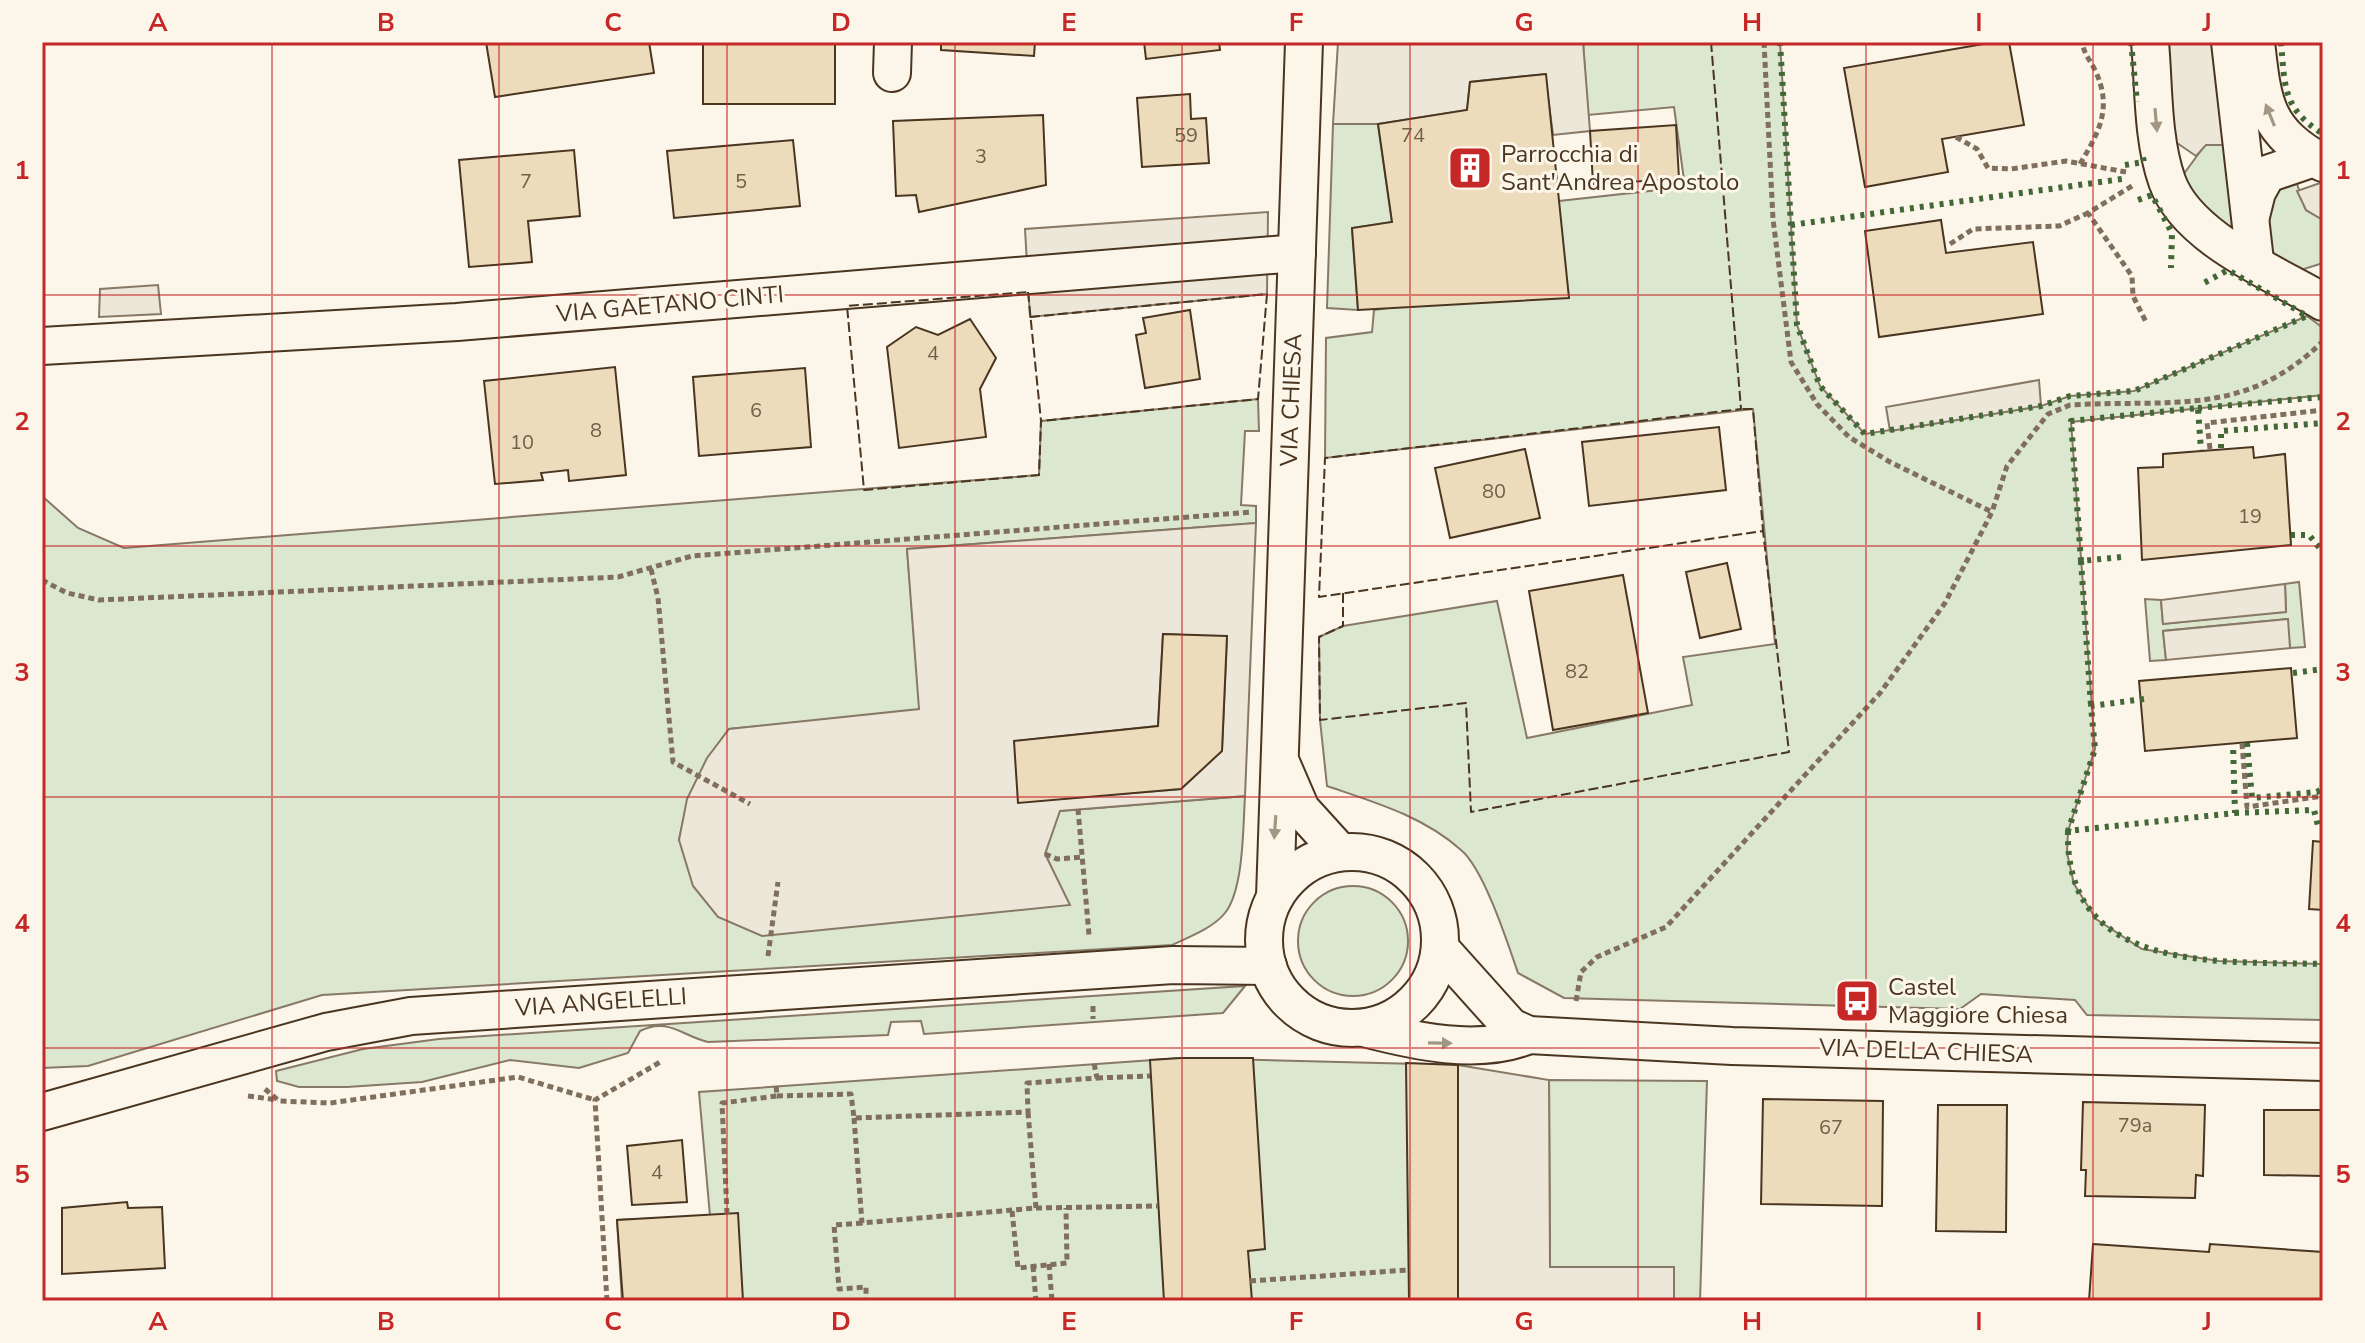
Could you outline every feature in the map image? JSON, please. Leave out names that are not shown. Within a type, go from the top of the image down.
[{"type":"street","name":"VIA CHIESA","points":[[1270,912],[1280,757],[1304,42]]},
{"type":"street","points":[[2150,42],[2158,142],[2171,191],[2185,213],[2207,234],[2323,302]]},
{"type":"street","points":[[2230,42],[2255,261]]},
{"type":"street","points":[[2256,42],[2270,118],[2285,139],[2319,161]]},
{"type":"street","points":[[2250,222],[2257,192],[2267,174],[2319,161]]},
{"type":"street","name":"VIA GAETANO CINTI","points":[[42,346],[457,322],[1297,253]]},
{"type":"street","name":"VIA CHIESA","points":[[1280,757],[1301,809],[1340,852]]},
{"type":"street","points":[[1340,852],[1367,852],[1393,861],[1414,876],[1431,898],[1440,923],[1441,949],[1433,978],[1416,1002],[1392,1020],[1364,1028],[1343,1029],[1302,1014],[1286,999],[1268,966],[1270,912],[1291,876],[1314,860],[1340,852]]},
{"type":"street","name":"VIA ANGELELLI","points":[[1173,965],[1270,912]]},
{"type":"street","points":[[1441,949],[1511,1027],[1529,1035]]},
{"type":"street","name":"VIA ANGELELLI","points":[[42,1112],[244,1053],[326,1032],[411,1016],[1173,965],[1268,966]]},
{"type":"street","name":"VIA DELLA CHIESA","points":[[1364,1028],[1421,1043],[1508,1044],[1529,1035],[1732,1046],[2323,1062]]},
{"type":"path","points":[[1764,42],[1773,219],[1791,362],[1817,404],[1849,437],[1890,462],[1992,512]]},
{"type":"path","points":[[2080,164],[2104,120],[2096,72],[2084,53],[2082,42]]},
{"type":"path","points":[[1956,137],[1977,149],[1988,168],[2011,169],[2066,161],[2125,172]]},
{"type":"path","points":[[1950,244],[1973,229],[2059,226],[2088,213],[2129,187]]},
{"type":"path","points":[[2088,213],[2132,276],[2133,296],[2147,324]]},
{"type":"path","points":[[1575,1010],[1581,972],[1597,957],[1666,927],[1880,693],[1945,603],[1992,512],[2007,466],[2048,414],[2070,405],[2233,397],[2289,371],[2323,341]]},
{"type":"path","points":[[2210,449],[2207,423],[2323,410]]},
{"type":"path","points":[[42,580],[67,593],[99,600],[618,577],[692,556],[1265,511]]},
{"type":"path","points":[[651,569],[658,598],[673,762],[750,804]]},
{"type":"path","points":[[2242,743],[2247,807],[2323,796]]},
{"type":"path","points":[[1078,809],[1090,944]]},
{"type":"path","points":[[1045,854],[1057,859],[1082,857]]},
{"type":"path","points":[[770,935],[778,882]]},
{"type":"path","points":[[244,1053],[253,1079],[279,1101],[330,1103],[518,1077],[595,1100],[662,1061]]},
{"type":"path","points":[[1094,1063],[1097,1078]]},
{"type":"path","points":[[1036,1208],[1027,1083],[1150,1076]]},
{"type":"path","points":[[776,1085],[777,1096]]},
{"type":"path","points":[[727,1214],[722,1103],[777,1096],[851,1094],[862,1223]]},
{"type":"path","points":[[595,1100],[607,1301]]},
{"type":"path","points":[[854,1118],[1028,1112]]},
{"type":"path","points":[[866,1301],[866,1287],[839,1289],[834,1225],[1036,1208],[1158,1206]]},
{"type":"path","points":[[1012,1211],[1018,1268],[1067,1263],[1066,1208]]},
{"type":"path","points":[[1049,1264],[1052,1301]]},
{"type":"path","points":[[1033,1266],[1036,1301]]},
{"type":"path","points":[[1250,1281],[1408,1270]]},
{"type":"green space","points":[[1583,42],[1780,42],[1797,325],[1820,386],[1865,434],[2041,406],[2070,396],[2134,391],[2307,316],[2323,328],[2323,395],[2071,422],[2095,749],[2068,831],[2067,853],[2074,884],[2096,919],[2142,949],[2219,961],[2323,964],[2323,1020],[2087,1015],[2075,1000],[1981,994],[1960,1009],[1564,998],[1518,973],[1487,890],[1461,850],[1414,819],[1327,786],[1320,720],[1319,637],[1343,626],[1497,601],[1527,738],[1692,705],[1683,657],[1775,644],[1753,409],[1325,458],[1326,338],[1372,332],[1374,310],[1402,306],[1559,201],[1685,187],[1674,107],[1588,115]]},
{"type":"green space","points":[[1333,124],[1378,124],[1392,222],[1352,228],[1358,310],[1327,308]]},
{"type":"green space","points":[[2205,145],[2227,145],[2233,227],[2208,215],[2183,175]]},
{"type":"green space","points":[[2295,178],[2306,210],[2323,220],[2323,263],[2301,270],[2273,253],[2264,240],[2269,200],[2279,186]]},
{"type":"green space","points":[[1258,399],[1259,431],[1245,431],[1241,505],[1256,506],[1256,523],[907,549],[920,710],[729,729],[697,781],[679,840],[1069,905],[1045,854],[1059,811],[1245,796],[1236,889],[1225,913],[1200,932],[1172,945],[322,995],[88,1066],[42,1068],[42,496],[78,528],[124,548],[1039,475],[1041,421]]},
{"type":"green space","points":[[2299,582],[2305,647],[2290,648],[2287,619],[2163,631],[2166,660],[2150,661],[2145,599],[2161,600],[2163,624],[2286,611],[2285,584]]},
{"type":"green space","points":[[1353,886],[1374,890],[1392,902],[1404,920],[1408,941],[1404,962],[1392,980],[1374,992],[1353,996],[1332,992],[1314,980],[1302,962],[1298,941],[1302,920],[1314,902],[1332,890]]},
{"type":"green space","points":[[1245,986],[1223,1013],[924,1034],[921,1021],[891,1022],[888,1035],[708,1042],[659,1026],[640,1031],[628,1053],[579,1068],[510,1060],[422,1082],[347,1087],[299,1087],[277,1081],[276,1071],[363,1049],[439,1039]]},
{"type":"green space","points":[[1181,1058],[1458,1065],[1458,1301],[622,1301],[617,1220],[710,1216],[699,1092]]},
{"type":"green space","points":[[1549,1080],[1707,1081],[1700,1301],[1674,1301],[1673,1267],[1550,1267]]},
{"type":"shaded area","points":[[1338,42],[1583,42],[1590,131],[1553,135],[1545,74],[1470,82],[1467,110],[1378,124],[1333,124]]},
{"type":"shaded area","points":[[2164,42],[2218,43],[2227,145],[2206,145],[2196,156],[2174,141]]},
{"type":"shaded area","points":[[2323,182],[2323,220],[2306,210],[2297,191]]},
{"type":"shaded area","points":[[1268,212],[1267,294],[1030,317],[1025,229]]},
{"type":"shaded area","points":[[158,285],[161,314],[99,317],[100,289]]},
{"type":"shaded area","points":[[2039,380],[2041,406],[1890,431],[1886,407]]},
{"type":"shaded area","points":[[1256,523],[1245,796],[1060,811],[1045,854],[1070,905],[762,936],[718,917],[693,886],[679,840],[687,799],[707,758],[729,729],[919,709],[907,549]],"holes":[[[1163,634],[1227,637],[1222,750],[1181,789],[1019,802],[1015,741],[1158,726]]]},
{"type":"shaded area","points":[[2285,584],[2286,612],[2163,624],[2161,600]]},
{"type":"shaded area","points":[[2288,619],[2290,648],[2166,660],[2163,631]]},
{"type":"shaded area","points":[[1458,1065],[1549,1080],[1550,1267],[1674,1267],[1674,1301],[1458,1301]]},
{"type":"building","points":[[486,42],[649,42],[654,73],[495,97]]},
{"type":"building","points":[[703,42],[835,42],[835,104],[703,104]]},
{"type":"building","points":[[941,42],[1035,42],[1034,56],[941,50]]},
{"type":"building","points":[[1144,42],[1219,42],[1220,50],[1146,59]]},
{"type":"building","points":[[2009,42],[2024,125],[1942,139],[1948,172],[1865,187],[1844,68]]},
{"type":"building","name":"Parrocchia di Sant'Andrea Apostolo","points":[[1546,74],[1569,298],[1358,310],[1352,228],[1392,222],[1378,124],[1467,110],[1470,82]]},
{"type":"building","points":[[1190,94],[1191,119],[1206,118],[1209,163],[1142,167],[1137,98]]},
{"type":"building","points":[[1043,115],[1046,185],[919,212],[916,195],[896,196],[893,121]]},
{"type":"building","points":[[1676,125],[1679,179],[1593,184],[1590,131]]},
{"type":"building","points":[[793,140],[800,206],[674,218],[667,151]]},
{"type":"building","points":[[574,150],[580,216],[528,221],[532,262],[469,267],[459,160]]},
{"type":"building","points":[[1941,220],[1946,253],[2033,242],[2043,314],[1879,337],[1865,231]]},
{"type":"building","points":[[1190,310],[1200,379],[1145,388],[1136,335],[1146,333],[1143,318]]},
{"type":"building","points":[[970,319],[996,358],[980,389],[986,437],[899,448],[887,347],[916,327],[938,335]]},
{"type":"building","points":[[615,367],[626,475],[569,481],[568,470],[541,473],[543,480],[495,484],[484,381]]},
{"type":"building","points":[[805,368],[811,447],[699,456],[693,377]]},
{"type":"building","points":[[1719,427],[1726,490],[1589,506],[1582,442]]},
{"type":"building","points":[[2253,447],[2254,458],[2285,454],[2291,545],[2142,560],[2138,468],[2163,467],[2163,454]]},
{"type":"building","points":[[1525,449],[1540,518],[1450,538],[1435,468]]},
{"type":"building","points":[[1727,563],[1741,629],[1700,638],[1686,572]]},
{"type":"building","points":[[1623,575],[1648,713],[1553,730],[1529,591]]},
{"type":"building","points":[[1163,634],[1227,636],[1222,751],[1181,789],[1018,803],[1014,741],[1158,726]]},
{"type":"building","points":[[2291,668],[2297,738],[2145,751],[2139,681]]},
{"type":"building","points":[[2313,841],[2323,842],[2323,910],[2309,909]]},
{"type":"building","points":[[1253,1058],[1265,1249],[1248,1251],[1252,1301],[1164,1301],[1150,1060]]},
{"type":"building","points":[[1406,1063],[1458,1065],[1458,1301],[1409,1301]]},
{"type":"building","points":[[1763,1099],[1883,1101],[1882,1206],[1761,1204]]},
{"type":"building","points":[[2083,1102],[2205,1105],[2203,1176],[2196,1175],[2195,1198],[2085,1196],[2086,1170],[2081,1170]]},
{"type":"building","points":[[1938,1105],[2007,1105],[2006,1232],[1936,1231]]},
{"type":"building","points":[[2264,1110],[2323,1110],[2323,1176],[2264,1175]]},
{"type":"building","points":[[682,1140],[687,1202],[632,1205],[627,1146]]},
{"type":"building","points":[[127,1202],[128,1208],[162,1207],[165,1268],[62,1274],[62,1208]]},
{"type":"building","points":[[738,1213],[743,1301],[623,1301],[617,1220]]},
{"type":"building","points":[[2093,1244],[2209,1252],[2210,1244],[2323,1252],[2323,1301],[2089,1301]]},
{"type":"hedge","points":[[1780,42],[1797,325],[1820,386],[1865,434],[2041,406],[2070,396],[2134,391],[2307,316],[2228,270],[2200,285]]},
{"type":"hedge","points":[[2131,42],[2137,102]]},
{"type":"hedge","points":[[2281,42],[2288,95],[2300,115],[2323,134]]},
{"type":"hedge","points":[[2125,165],[2144,162],[2143,157]]},
{"type":"hedge","points":[[1791,225],[2122,179]]},
{"type":"hedge","points":[[2138,200],[2152,195],[2172,233],[2171,268]]},
{"type":"hedge","points":[[2198,408],[2323,397]]},
{"type":"hedge","points":[[2121,557],[2081,561],[2071,421],[2198,408],[2201,450]]},
{"type":"hedge","points":[[2221,448],[2221,431],[2323,423]]},
{"type":"hedge","points":[[2291,535],[2309,535],[2323,552]]},
{"type":"hedge","points":[[2081,561],[2091,706]]},
{"type":"hedge","points":[[2293,673],[2323,669]]},
{"type":"hedge","points":[[2144,699],[2091,706],[2095,749],[2068,831],[2235,813],[2233,744]]},
{"type":"hedge","points":[[2247,743],[2252,798],[2317,792],[2323,788]]},
{"type":"hedge","points":[[2235,813],[2314,810],[2318,826]]},
{"type":"hedge","points":[[2068,831],[2074,878],[2092,912],[2120,936],[2156,950],[2196,959],[2323,964]]},
{"type":"fence","points":[[1711,42],[1741,409],[1325,458],[1319,597],[1763,531],[1753,409],[1741,409]]},
{"type":"fence","points":[[1028,292],[1041,421],[1039,475],[864,490],[847,306],[1028,292]]},
{"type":"fence","points":[[1030,317],[1267,294],[1258,399],[1041,421]]},
{"type":"fence","points":[[1343,593],[1343,626],[1319,637],[1320,720],[1466,703],[1471,812],[1789,752],[1763,531]]},
{"type":"place","name":"Parrocchia di Sant'Andrea Apostolo","points":[[1470,168]]},
{"type":"place","name":"Castel Maggiore Chiesa","points":[[1857,1001]]}]
